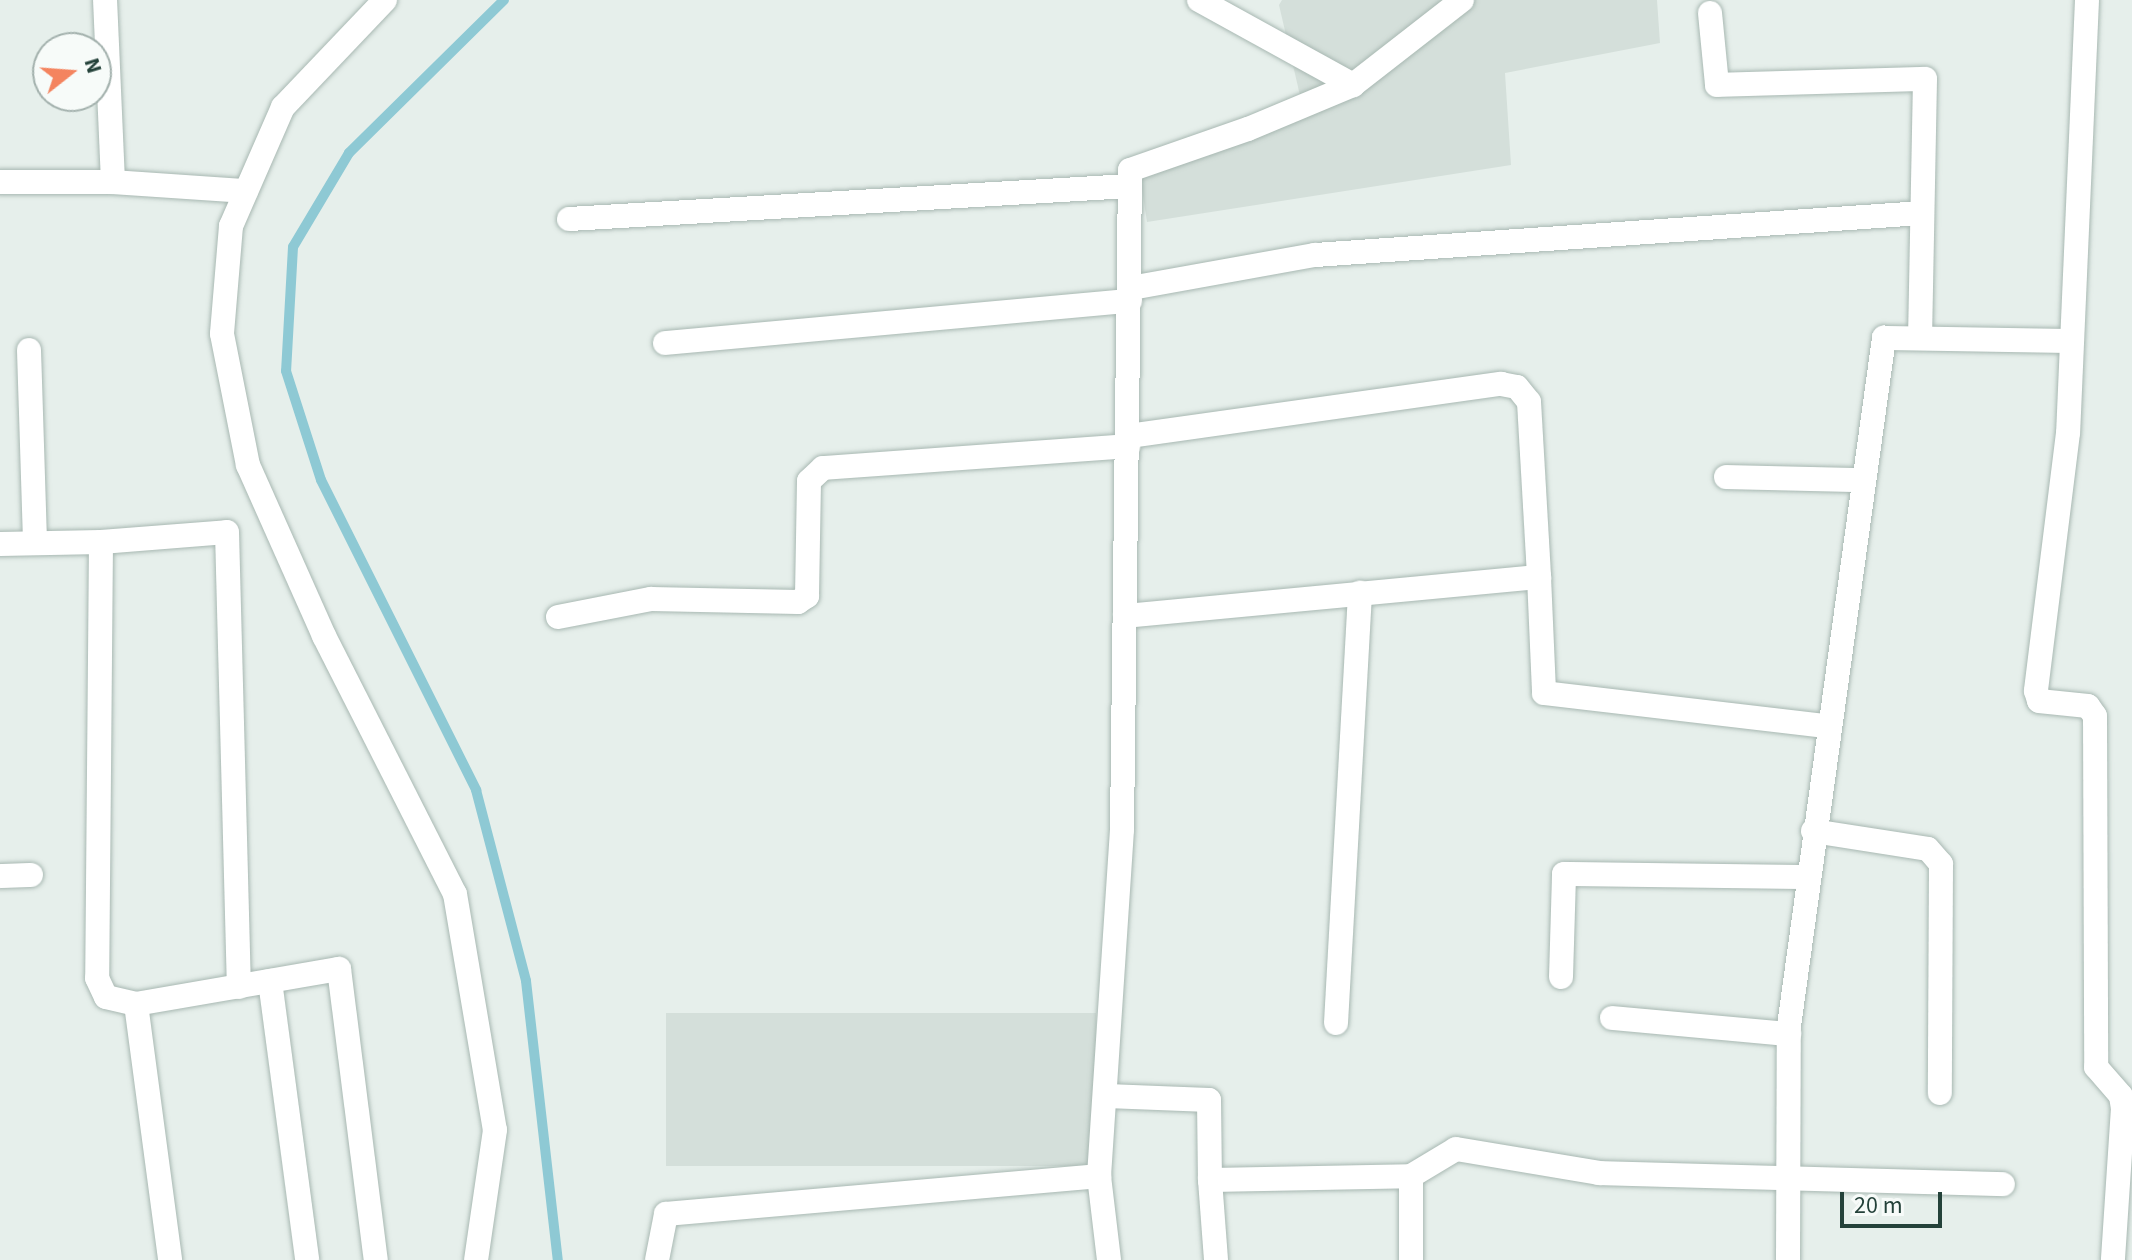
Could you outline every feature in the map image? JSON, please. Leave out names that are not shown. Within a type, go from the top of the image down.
[{"type":"street","points":[[105,0],[113,182]]},
{"type":"street","points":[[385,0],[283,107],[231,226],[222,334],[248,465],[324,636],[455,894],[495,1130],[476,1260]]},
{"type":"street","points":[[1199,0],[1353,85]]},
{"type":"street","points":[[1109,1260],[1099,1176],[1107,1096],[1122,829],[1131,295],[1130,170],[1248,129],[1353,85],[1462,0]]},
{"type":"street","points":[[2087,0],[2068,433],[2036,691],[2039,701],[2088,706],[2095,716],[2096,1067],[2121,1096],[2123,1108],[2113,1260]]},
{"type":"street","points":[[1710,13],[1717,85],[1925,79],[1920,338]]},
{"type":"street","points":[[0,182],[113,182],[246,191]]},
{"type":"street","points":[[569,219],[1130,186]]},
{"type":"street","points":[[665,343],[1131,295],[1315,255],[1922,213]]},
{"type":"street","points":[[1788,1260],[1789,1034],[1827,726],[1884,338],[2072,341]]},
{"type":"street","points":[[29,350],[35,543]]},
{"type":"street","points":[[558,617],[651,599],[798,602],[807,596],[809,481],[823,468],[1128,441],[1501,384],[1517,387],[1529,402],[1544,693],[1827,726]]},
{"type":"street","points":[[1726,477],[1863,480]]},
{"type":"street","points":[[0,544],[101,542],[227,532],[239,987]]},
{"type":"street","points":[[101,542],[97,978],[106,997],[136,1004],[339,969],[376,1260]]},
{"type":"street","points":[[1125,616],[1539,577]]},
{"type":"street","points":[[1336,1023],[1360,593]]},
{"type":"street","points":[[1813,831],[1928,849],[1941,864],[1940,1093]]},
{"type":"street","points":[[1561,977],[1564,874],[1808,877]]},
{"type":"street","points":[[0,876],[31,875]]},
{"type":"street","points":[[270,981],[307,1260]]},
{"type":"street","points":[[136,1004],[170,1260]]},
{"type":"street","points":[[1612,1018],[1789,1034]]},
{"type":"street","points":[[1107,1096],[1209,1100],[1210,1180],[1216,1260]]},
{"type":"street","points":[[1210,1180],[1411,1176],[1456,1149],[1599,1173],[2003,1184]]},
{"type":"street","points":[[657,1260],[666,1214],[1099,1176]]},
{"type":"street","points":[[1411,1176],[1411,1260]]},
{"type":"shaded area","points":[[1282,0],[1657,0],[1660,43],[1505,73],[1511,165],[1147,222],[1140,176],[1305,117],[1279,5]]},
{"type":"shaded area","points":[[666,1013],[1096,1013],[1096,1166],[666,1166]]},
{"type":"waterway","points":[[504,0],[349,153],[293,247],[286,371],[321,480],[476,790],[526,981],[558,1260]]}]
